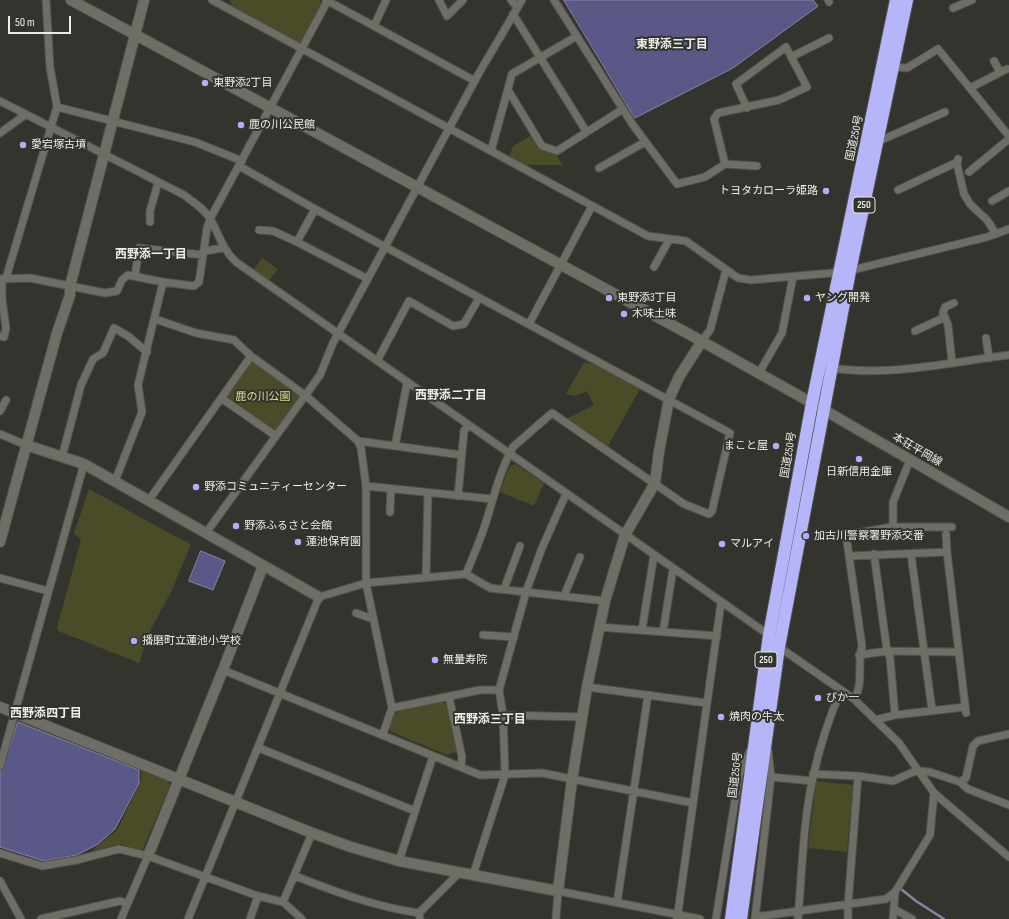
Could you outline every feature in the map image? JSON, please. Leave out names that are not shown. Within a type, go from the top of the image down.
[{"type":"highway","name":"国道250号","points":[[741,919],[779,647],[832,368],[845,271],[896,0]]},
{"type":"highway","name":"国道250号","points":[[731,919],[753,744],[769,635],[812,402],[877,142],[907,0]]},
{"type":"street","points":[[0,336],[4,337],[6,328],[2,299],[3,279],[57,107],[50,67],[46,0]]},
{"type":"street","points":[[0,542],[57,333],[70,295],[70,286],[144,0]]},
{"type":"street","points":[[212,0],[221,2],[302,49],[648,236],[669,240],[686,241],[738,278],[751,280],[845,271],[996,234],[1009,229]]},
{"type":"street","points":[[3,279],[30,278],[105,293],[117,291],[122,280],[128,275],[194,286],[199,282],[207,228],[210,219],[327,0],[475,81]]},
{"type":"street","points":[[374,26],[386,0]]},
{"type":"street","points":[[439,0],[447,16],[463,0]]},
{"type":"street","points":[[511,0],[517,7]]},
{"type":"street","points":[[206,533],[320,375],[338,334],[475,81],[522,0]]},
{"type":"street","points":[[554,0],[644,142],[677,184],[706,177],[725,164],[757,166]]},
{"type":"street","points":[[953,8],[972,0]]},
{"type":"street","name":"本荘平岡線","points":[[76,1],[417,188],[702,341],[812,402],[1009,517]]},
{"type":"street","points":[[513,14],[586,131]]},
{"type":"street","points":[[491,152],[512,74],[577,36]]},
{"type":"street","points":[[791,57],[829,38]]},
{"type":"street","points":[[725,164],[714,119],[718,113],[747,108],[779,100],[807,87],[786,47],[736,84],[747,108]]},
{"type":"street","points":[[893,67],[907,68],[938,49],[1009,137],[969,172]]},
{"type":"street","points":[[970,88],[1004,70],[994,61]]},
{"type":"street","points":[[508,90],[542,146],[557,151],[586,131],[623,109]]},
{"type":"street","points":[[0,101],[184,195],[199,206],[210,219],[224,248],[236,262],[468,426],[769,635],[779,647],[854,699],[899,743],[934,793],[1009,857]]},
{"type":"street","points":[[57,107],[195,142],[240,164],[315,210],[730,433],[712,511],[709,514],[684,504],[656,483],[552,413],[513,447],[509,454],[492,499],[484,529],[466,574]]},
{"type":"street","points":[[877,142],[944,112]]},
{"type":"street","points":[[0,134],[25,115]]},
{"type":"street","points":[[600,168],[644,142]]},
{"type":"street","points":[[898,190],[958,162],[964,194],[970,204],[987,220],[996,234]]},
{"type":"street","points":[[150,222],[150,210],[158,183]]},
{"type":"street","points":[[992,201],[1009,191]]},
{"type":"street","points":[[529,324],[592,206]]},
{"type":"street","points":[[297,242],[315,210]]},
{"type":"street","points":[[259,230],[273,231],[368,279]]},
{"type":"street","points":[[654,268],[669,240]]},
{"type":"street","points":[[135,276],[139,248],[203,253],[224,248]]},
{"type":"street","points":[[556,919],[558,891],[572,780],[587,687],[605,601],[625,535],[656,483],[659,452],[669,399],[679,378],[710,330],[726,270]]},
{"type":"street","points":[[759,373],[782,333],[793,277]]},
{"type":"street","points":[[115,481],[142,412],[138,385],[163,282]]},
{"type":"street","points":[[377,361],[409,301],[453,326],[464,324],[479,298]]},
{"type":"street","points":[[952,362],[948,325],[943,313],[945,307],[954,303]]},
{"type":"street","points":[[915,332],[945,317]]},
{"type":"street","points":[[155,319],[196,333],[234,340],[251,356],[306,396],[358,441],[361,448],[366,486],[366,583],[392,708],[383,734]]},
{"type":"street","points":[[62,457],[81,385],[93,359],[103,353],[114,328],[128,336],[147,352]]},
{"type":"street","points":[[986,338],[989,358]]},
{"type":"street","points":[[832,368],[852,370],[907,369],[1009,355]]},
{"type":"street","points":[[149,500],[251,356]]},
{"type":"street","points":[[395,446],[407,383]]},
{"type":"street","points":[[221,398],[276,436]]},
{"type":"street","points":[[0,411],[6,400]]},
{"type":"street","points":[[458,496],[464,431],[468,426]]},
{"type":"street","points":[[0,434],[26,445],[84,464],[319,597],[366,583],[466,574],[490,588],[605,601]]},
{"type":"street","points":[[358,441],[462,455]]},
{"type":"street","points":[[893,527],[893,502],[910,460]]},
{"type":"street","points":[[0,766],[84,464]]},
{"type":"street","points":[[366,486],[492,499]]},
{"type":"street","points":[[390,512],[391,489]]},
{"type":"street","points":[[426,578],[428,493]]},
{"type":"street","points":[[473,875],[505,775],[503,716],[499,690],[526,592],[542,548],[566,494]]},
{"type":"street","points":[[854,699],[859,692],[859,655],[862,646],[846,535],[893,527],[952,527]]},
{"type":"street","points":[[875,720],[895,715],[932,710],[966,710],[946,552],[946,534]]},
{"type":"street","points":[[504,589],[520,546]]},
{"type":"street","points":[[850,556],[946,552]]},
{"type":"street","points":[[874,554],[887,651],[890,658],[895,715]]},
{"type":"street","points":[[912,554],[923,651],[932,710]]},
{"type":"street","points":[[642,630],[654,555]]},
{"type":"street","points":[[564,596],[580,557]]},
{"type":"street","points":[[121,919],[223,670],[263,566]]},
{"type":"street","points":[[663,632],[673,569]]},
{"type":"street","points":[[0,578],[48,591]]},
{"type":"street","points":[[188,919],[259,748],[319,597]]},
{"type":"street","points":[[677,917],[721,603]]},
{"type":"street","points":[[360,617],[374,619]]},
{"type":"street","points":[[599,627],[717,636]]},
{"type":"street","points":[[483,635],[514,637]]},
{"type":"street","points":[[859,655],[887,651],[959,652]]},
{"type":"street","points":[[223,670],[330,715],[383,734],[480,775],[542,774],[693,803]]},
{"type":"street","points":[[587,687],[706,703]]},
{"type":"street","points":[[392,708],[480,690],[499,690]]},
{"type":"street","points":[[798,919],[804,837],[813,778],[832,711],[841,690]]},
{"type":"street","points":[[617,903],[648,695]]},
{"type":"street","points":[[449,696],[462,757],[461,767]]},
{"type":"street","points":[[0,707],[312,833],[351,847],[399,861],[558,891],[677,917],[700,919]]},
{"type":"street","points":[[503,716],[583,717]]},
{"type":"street","points":[[960,782],[966,778],[973,746],[978,741],[1009,734]]},
{"type":"street","points":[[766,735],[771,777],[755,918],[886,899],[895,892],[930,835],[934,793]]},
{"type":"street","points":[[716,919],[739,774],[753,744]]},
{"type":"street","points":[[259,748],[415,811]]},
{"type":"street","points":[[399,861],[433,756]]},
{"type":"street","points":[[771,777],[813,778],[858,776],[893,781],[913,772],[930,772],[960,782],[968,789],[1009,805]]},
{"type":"street","points":[[848,919],[858,776]]},
{"type":"street","points":[[283,902],[312,833]]},
{"type":"street","points":[[0,853],[42,866],[77,860],[119,849],[148,856],[258,896],[283,902],[302,919]]},
{"type":"street","points":[[294,876],[351,897],[420,916],[459,873]]},
{"type":"street","points":[[0,880],[21,919]]},
{"type":"street","points":[[894,919],[895,892]]},
{"type":"street","points":[[250,919],[258,896]]},
{"type":"street","points":[[41,919],[120,901],[127,903]]},
{"type":"street","points":[[894,909],[912,919]]},
{"type":"green space","points":[[230,0],[320,0],[322,5],[303,41],[296,43],[232,8]]},
{"type":"green space","points":[[532,135],[542,150],[555,153],[563,165],[523,165],[509,157],[513,146]]},
{"type":"green space","points":[[262,258],[278,269],[268,282],[253,270]]},
{"type":"green space","name":"鹿の川公園","points":[[252,361],[300,395],[274,432],[226,398]]},
{"type":"green space","points":[[584,362],[593,364],[640,389],[608,446],[566,419],[594,405],[587,391],[575,396],[566,394]]},
{"type":"green space","points":[[515,464],[544,483],[534,506],[500,492],[509,467]]},
{"type":"green space","points":[[89,489],[191,544],[172,590],[151,629],[139,663],[58,631],[57,627],[81,540],[74,533]]},
{"type":"green space","points":[[443,702],[448,708],[457,752],[447,755],[391,732],[389,727],[394,714],[400,710]]},
{"type":"green space","points":[[141,769],[167,779],[170,785],[143,849],[140,851],[121,844],[91,851],[117,830],[141,780]]},
{"type":"green space","points":[[816,781],[853,785],[847,852],[808,848]]},
{"type":"shaded area","points":[[564,0],[813,0],[818,6],[733,68],[635,118]]},
{"type":"shaded area","points":[[201,551],[225,561],[213,590],[189,581]]},
{"type":"shaded area","points":[[18,722],[139,770],[139,783],[115,829],[98,844],[77,855],[44,861],[0,847],[0,749],[8,751]]},
{"type":"waterway","points":[[901,889],[916,901],[944,919]]},
{"type":"place","name":"東野添2丁目","points":[[205,83]]},
{"type":"place","name":"鹿の川公民館","points":[[241,125]]},
{"type":"place","name":"愛宕塚古墳","points":[[23,145]]},
{"type":"place","name":"トヨタカローラ姫路","points":[[826,191]]},
{"type":"place","name":"東野添3丁目","points":[[609,298]]},
{"type":"place","name":"ヤング開発","points":[[807,298]]},
{"type":"place","name":"木味土味","points":[[624,314]]},
{"type":"place","name":"まこと屋","points":[[776,446]]},
{"type":"place","name":"日新信用金庫","points":[[859,459]]},
{"type":"place","name":"野添コミュニティーセンター","points":[[196,487]]},
{"type":"place","name":"野添ふるさと会館","points":[[236,526]]},
{"type":"place","name":"加古川警察署野添交番","points":[[806,536]]},
{"type":"place","name":"蓮池保育園","points":[[298,542]]},
{"type":"place","name":"マルアイ","points":[[722,544]]},
{"type":"place","name":"播磨町立蓮池小学校","points":[[134,641]]},
{"type":"place","name":"無量寿院","points":[[435,660]]},
{"type":"place","name":"ぴか一","points":[[818,698]]},
{"type":"place","name":"焼肉の牛太","points":[[721,717]]},
{"type":"district","name":"東野添三丁目","points":[[672,45]]},
{"type":"district","name":"西野添一丁目","points":[[151,255]]},
{"type":"district","name":"西野添二丁目","points":[[451,396]]},
{"type":"district","name":"西野添四丁目","points":[[46,714]]},
{"type":"district","name":"西野添三丁目","points":[[490,720]]}]
